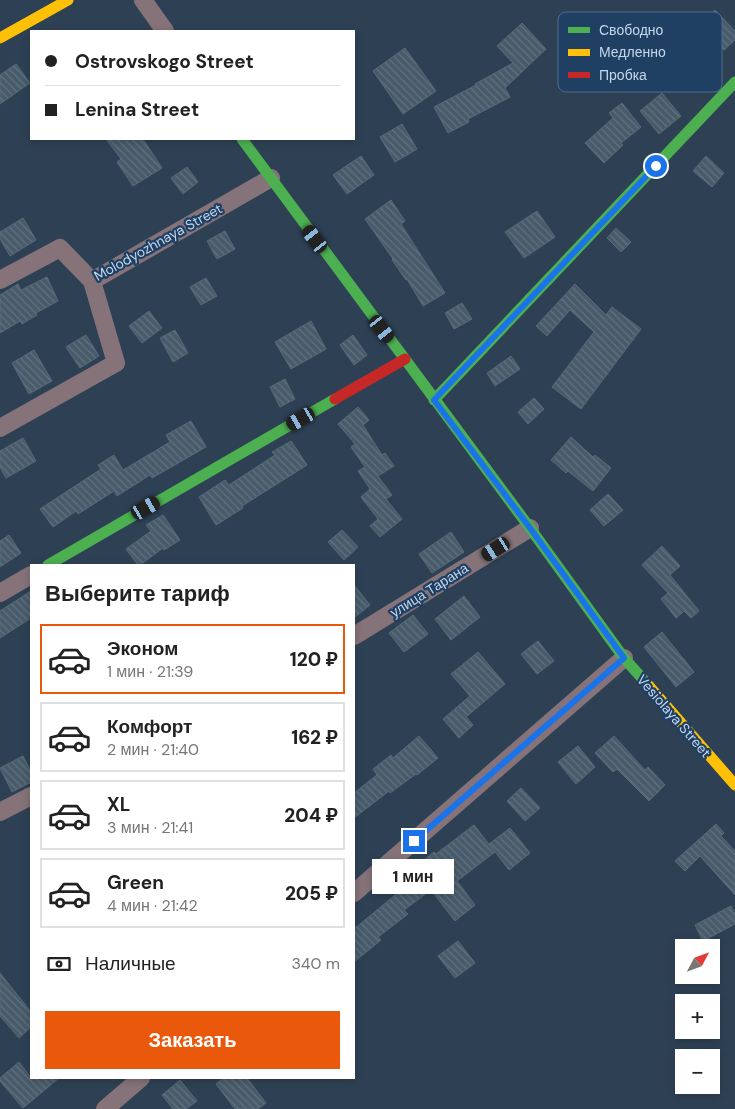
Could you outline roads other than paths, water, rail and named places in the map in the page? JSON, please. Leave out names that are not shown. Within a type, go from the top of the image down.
[{"type":"street","points":[[0,38],[68,0]]},
{"type":"street","points":[[142,0],[164,30]]},
{"type":"street","points":[[434,400],[735,82]]},
{"type":"street","name":"Vesiolaya Street","points":[[243,140],[624,658],[732,775]]},
{"type":"street","name":"Molodyozhnaya Street","points":[[0,280],[60,248],[92,281],[270,178]]},
{"type":"street","points":[[0,428],[116,363],[92,281]]},
{"type":"street","points":[[50,564],[405,359]]},
{"type":"street","name":"улица Тарана","points":[[355,635],[530,528]]},
{"type":"street","points":[[0,593],[30,576]]},
{"type":"street","points":[[355,892],[624,658]]},
{"type":"street","points":[[0,812],[30,797]]},
{"type":"street","points":[[105,1109],[141,1079]]}]
